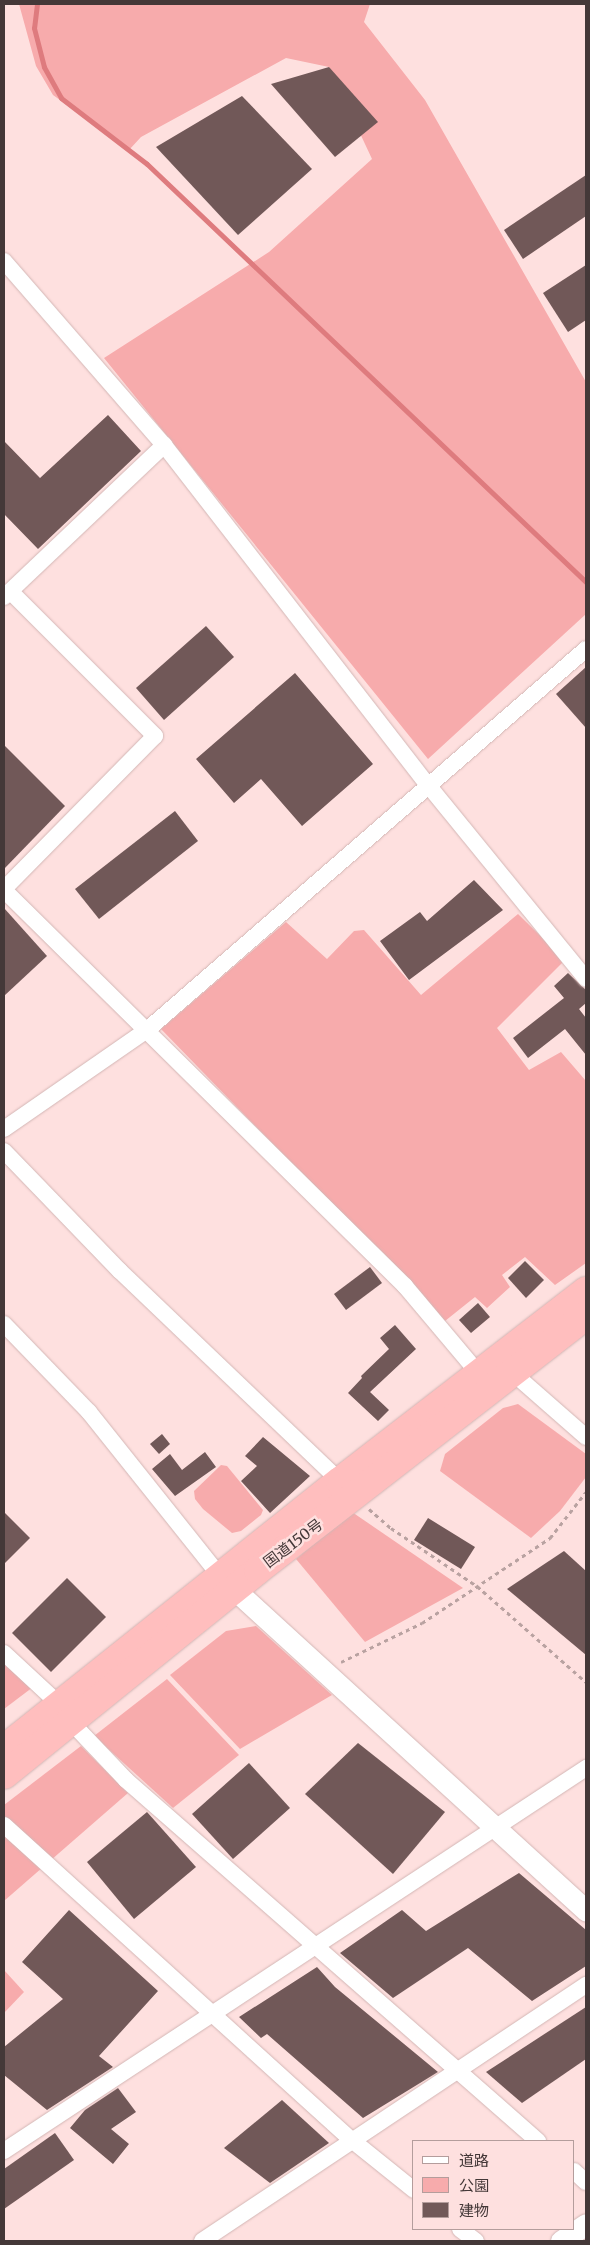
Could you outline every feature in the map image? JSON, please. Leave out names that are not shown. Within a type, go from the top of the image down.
[{"type":"highway","name":"国道150号","points":[[348,1489],[479,1374],[586,1291]]},
{"type":"highway","name":"国道150号","points":[[4,1775],[65,1713],[227,1583],[348,1489],[513,1374],[586,1316]]},
{"type":"highway","name":"国道150号","points":[[4,1749],[65,1713]]},
{"type":"street","points":[[4,261],[164,445],[428,785],[586,979]]},
{"type":"street","points":[[164,445],[7,594],[155,736],[4,890],[405,1286],[479,1374]]},
{"type":"street","points":[[4,1129],[147,1030],[586,649]]},
{"type":"street","points":[[4,1151],[120,1271],[348,1489]]},
{"type":"street","points":[[4,1324],[89,1412],[227,1583],[586,1911]]},
{"type":"street","points":[[513,1374],[586,1438]]},
{"type":"street","points":[[4,1653],[65,1713],[126,1780],[313,1947],[537,2140]]},
{"type":"street","points":[[4,2151],[586,1768]]},
{"type":"street","points":[[4,1825],[353,2140],[412,2188]]},
{"type":"street","points":[[202,2241],[586,1985]]},
{"type":"street","points":[[575,2172],[586,2182]]},
{"type":"street","points":[[561,2241],[586,2224]]},
{"type":"street","points":[[461,2230],[476,2241]]},
{"type":"path","points":[[348,1489],[391,1528],[477,1586],[586,1682]]},
{"type":"path","points":[[322,1671],[422,1623],[550,1538],[586,1492]]},
{"type":"green space","points":[[19,4],[370,4],[364,22],[425,100],[586,382],[586,614],[428,759],[104,358],[269,252],[372,159],[329,67],[286,58],[141,137],[129,150],[53,95],[36,66]]},
{"type":"green space","points":[[518,914],[565,960],[497,1028],[529,1070],[561,1052],[586,1081],[586,1263],[555,1285],[525,1257],[502,1275],[510,1287],[487,1308],[475,1297],[445,1321],[161,1029],[286,922],[327,959],[354,931],[364,930],[421,995]]},
{"type":"green space","points":[[518,1404],[586,1454],[586,1477],[560,1511],[531,1538],[440,1471],[445,1454],[503,1408]]},
{"type":"green space","points":[[221,1465],[227,1466],[263,1510],[261,1515],[241,1531],[232,1533],[203,1509],[195,1499],[194,1491]]},
{"type":"green space","points":[[352,1512],[463,1588],[365,1642],[296,1559]]},
{"type":"green space","points":[[256,1626],[332,1695],[240,1749],[170,1675],[226,1631]]},
{"type":"green space","points":[[4,1655],[37,1684],[4,1709]]},
{"type":"green space","points":[[167,1679],[239,1755],[173,1808],[94,1736]]},
{"type":"green space","points":[[81,1746],[128,1793],[4,1901],[4,1805]]},
{"type":"green space","points":[[4,1970],[24,1992],[4,2013]]},
{"type":"building","points":[[329,67],[378,122],[335,157],[271,84]]},
{"type":"building","points":[[242,96],[312,169],[238,235],[156,147]]},
{"type":"building","points":[[586,175],[586,216],[523,259],[504,230]]},
{"type":"building","points":[[586,265],[586,320],[568,332],[543,293]]},
{"type":"building","points":[[108,415],[141,451],[38,549],[4,514],[4,441],[40,478]]},
{"type":"building","points":[[206,626],[234,657],[164,720],[136,688]]},
{"type":"building","points":[[586,667],[586,728],[556,694]]},
{"type":"building","points":[[295,673],[373,764],[302,826],[261,779],[234,803],[196,759]]},
{"type":"building","points":[[4,745],[65,806],[4,869]]},
{"type":"building","points":[[175,811],[198,841],[99,919],[75,889]]},
{"type":"building","points":[[474,880],[503,910],[409,980],[380,941],[420,912],[427,921]]},
{"type":"building","points":[[4,908],[47,956],[4,996]]},
{"type":"building","points":[[568,973],[586,990],[586,1003],[579,1009],[586,1018],[586,1055],[565,1029],[528,1058],[513,1038],[564,998],[554,986]]},
{"type":"building","points":[[525,1261],[544,1280],[526,1298],[508,1278]]},
{"type":"building","points":[[370,1267],[382,1283],[346,1310],[334,1294]]},
{"type":"building","points":[[478,1303],[490,1317],[471,1333],[459,1320]]},
{"type":"building","points":[[395,1325],[416,1349],[370,1392],[389,1410],[378,1421],[348,1393],[362,1378],[361,1376],[389,1349],[380,1338]]},
{"type":"building","points":[[162,1434],[170,1444],[159,1454],[150,1444]]},
{"type":"building","points":[[263,1437],[310,1476],[270,1513],[241,1481],[257,1466],[245,1456]]},
{"type":"building","points":[[205,1452],[216,1467],[175,1496],[152,1469],[170,1454],[182,1470]]},
{"type":"building","points":[[4,1512],[30,1538],[4,1564]]},
{"type":"building","points":[[428,1518],[475,1547],[461,1569],[414,1540]]},
{"type":"building","points":[[564,1551],[586,1571],[586,1655],[507,1589]]},
{"type":"building","points":[[67,1578],[106,1617],[51,1672],[12,1633]]},
{"type":"building","points":[[358,1743],[445,1812],[393,1874],[305,1794]]},
{"type":"building","points":[[249,1763],[290,1808],[233,1859],[192,1814]]},
{"type":"building","points":[[147,1812],[196,1867],[134,1919],[87,1862]]},
{"type":"building","points":[[519,1873],[586,1930],[586,1966],[532,2001],[468,1948],[393,1998],[340,1953],[402,1910],[426,1931]]},
{"type":"building","points":[[69,1910],[158,1991],[99,2056],[113,2067],[47,2110],[4,2075],[4,2047],[63,1999],[22,1962]]},
{"type":"building","points":[[317,1967],[335,1987],[438,2072],[363,2118],[267,2034],[261,2038],[239,2017]]},
{"type":"building","points":[[586,2007],[586,2059],[522,2103],[486,2072]]},
{"type":"building","points":[[118,2088],[136,2112],[111,2129],[129,2144],[113,2164],[70,2128],[85,2110]]},
{"type":"building","points":[[282,2100],[329,2143],[270,2183],[224,2148]]},
{"type":"building","points":[[55,2133],[74,2160],[4,2209],[4,2169]]},
{"type":"waterway","points":[[37,4],[34,28],[44,67],[61,98],[147,164],[586,582]]}]
